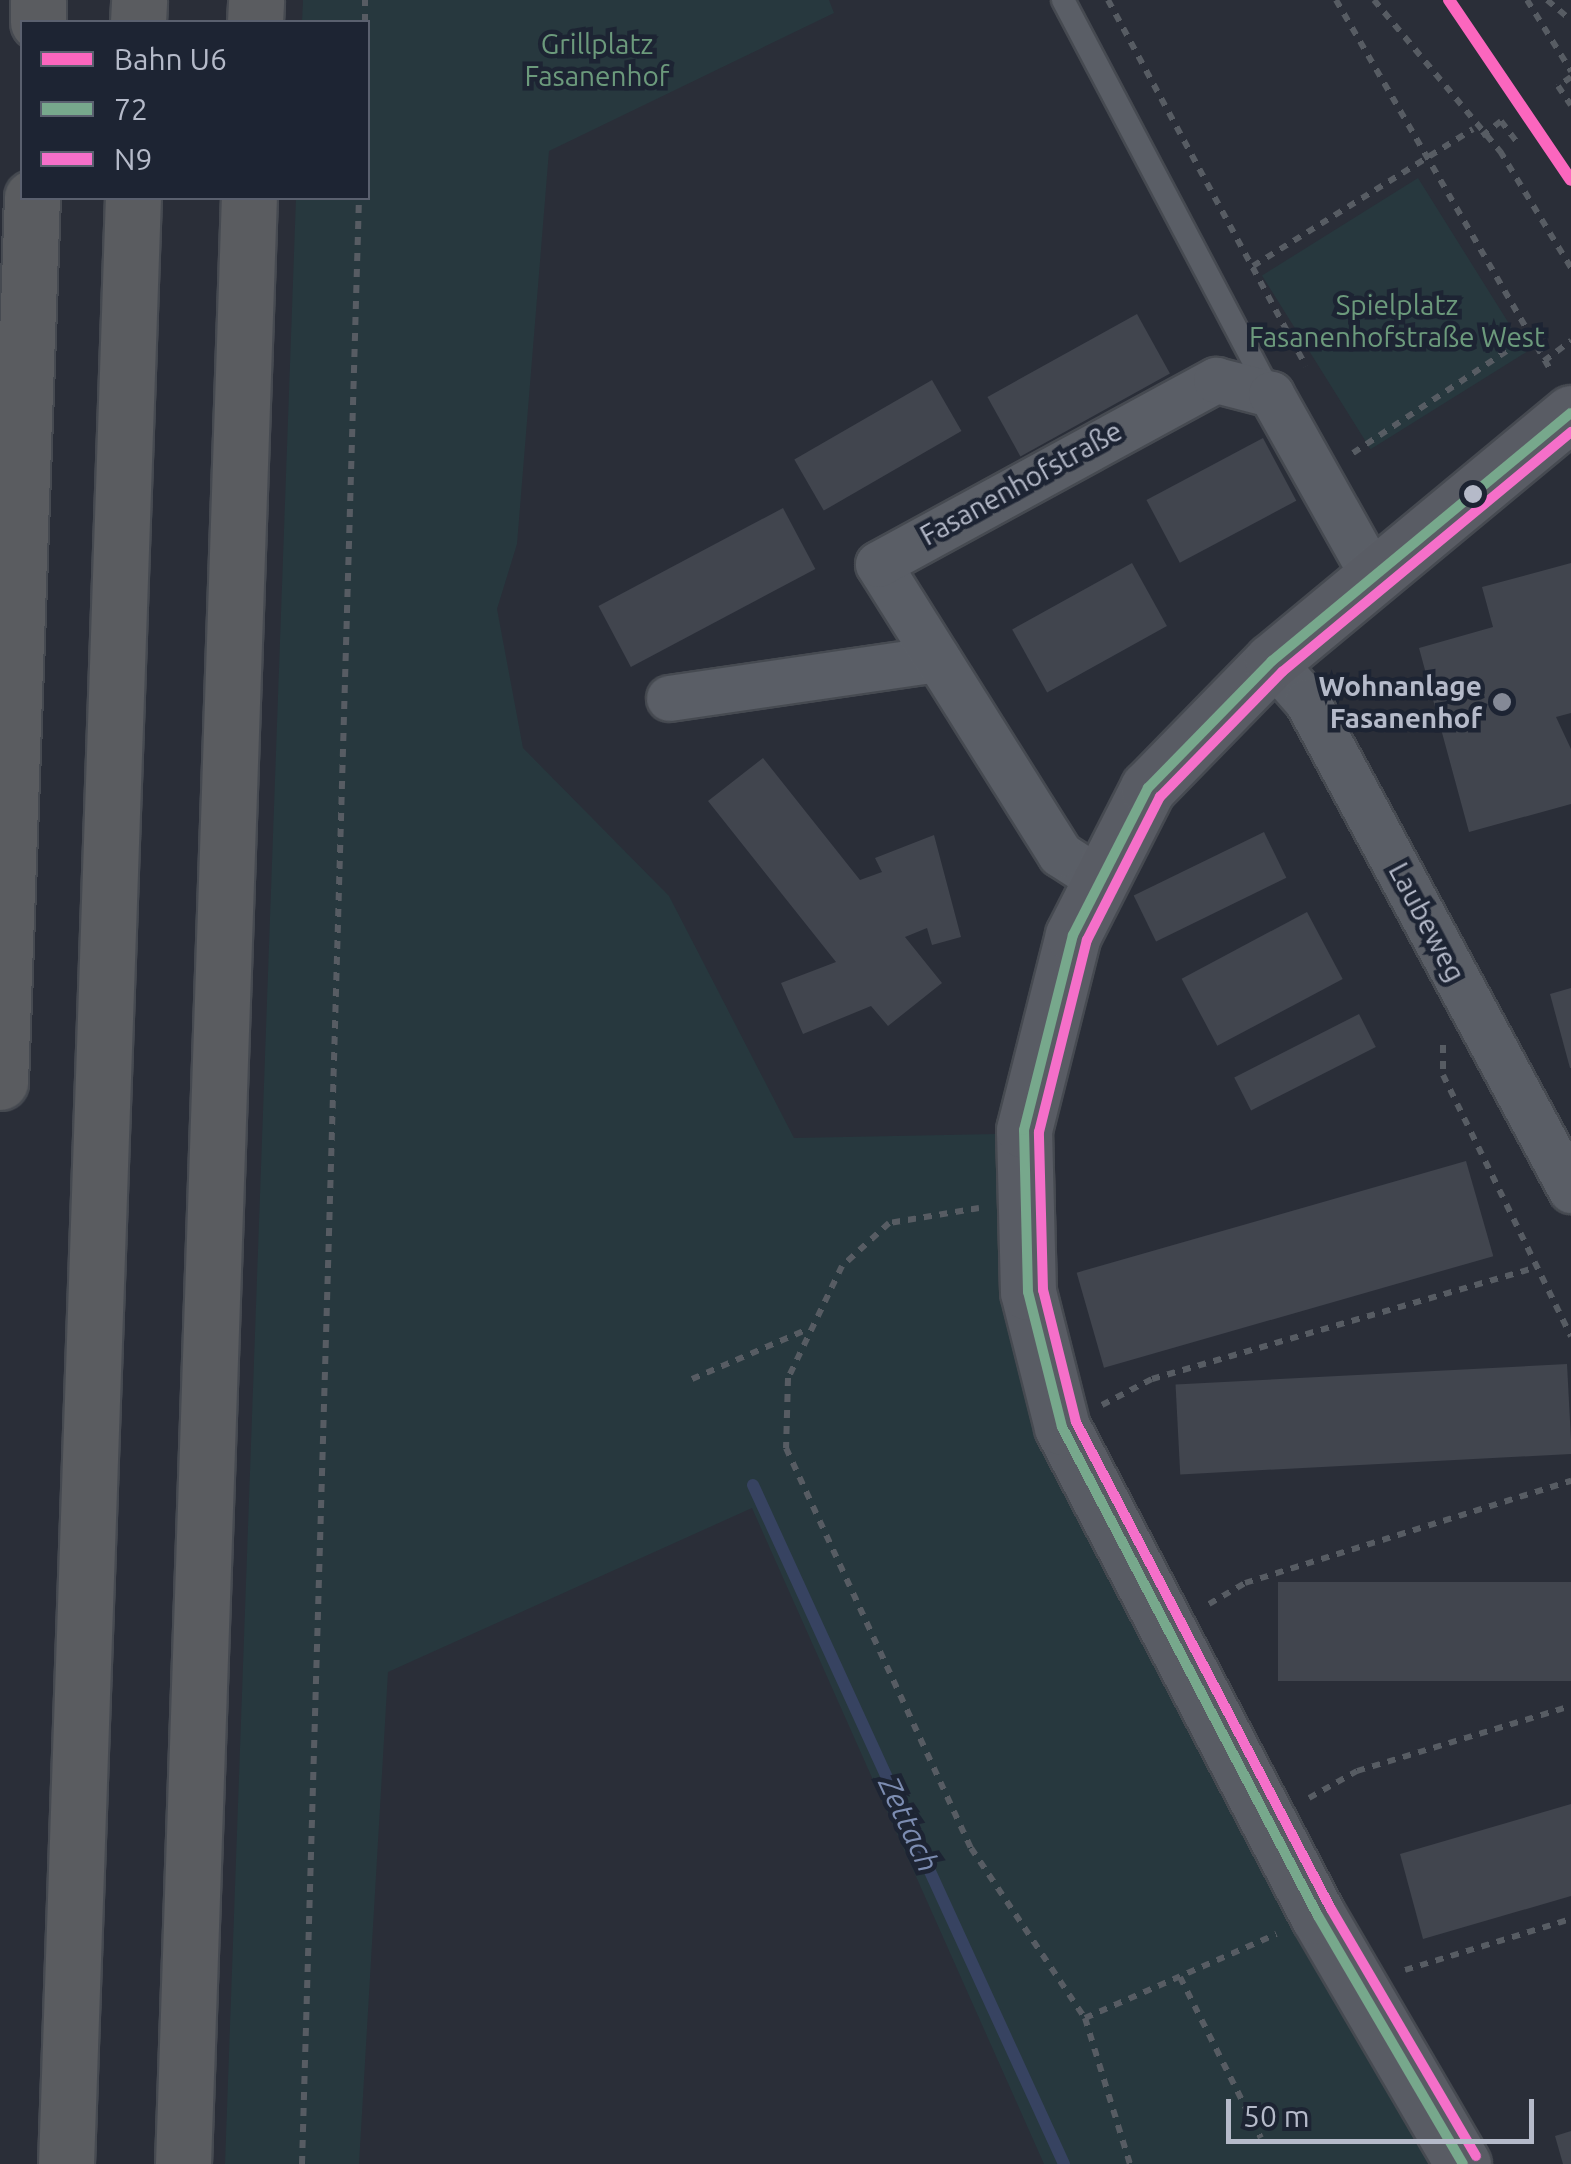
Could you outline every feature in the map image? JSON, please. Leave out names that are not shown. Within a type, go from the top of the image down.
[{"type":"highway","points":[[0,1082],[32,200]]},
{"type":"highway","points":[[66,2164],[132,200]]},
{"type":"highway","points":[[184,2164],[249,200]]},
{"type":"street","name":"Fasanenhofstraße","points":[[1096,878],[1060,854],[878,564],[1180,394],[1216,380],[1271,394]]},
{"type":"street","points":[[1271,394],[1372,574]]},
{"type":"street","points":[[1463,2164],[1318,1916],[1062,1427],[1028,1292],[1020,1209],[1044,1028],[1096,878],[1148,788],[1272,661],[1566,400]]},
{"type":"street","points":[[668,698],[938,660]]},
{"type":"street","name":"Laubeweg","points":[[1272,661],[1307,701],[1571,1190]]},
{"type":"lane","points":[[1063,0],[1271,394]]},
{"type":"path","points":[[1108,0],[1316,385]]},
{"type":"path","points":[[1336,0],[1566,400]]},
{"type":"path","points":[[1374,0],[1482,136],[1571,268]]},
{"type":"path","points":[[1527,0],[1571,74],[1558,86],[1571,104]]},
{"type":"path","points":[[1548,0],[1571,20]]},
{"type":"path","points":[[1482,136],[1501,120],[1516,142]]},
{"type":"path","points":[[1253,266],[1473,129]]},
{"type":"path","points":[[302,2164],[360,200]]},
{"type":"path","points":[[1353,453],[1529,336]]},
{"type":"path","points":[[1544,361],[1571,341]]},
{"type":"path","points":[[1344,436],[1362,470]]},
{"type":"path","points":[[1444,1023],[1443,1076],[1571,1336]]},
{"type":"path","points":[[1020,1209],[944,1208],[889,1223],[842,1266],[807,1329],[782,1408],[786,1448],[971,1848],[1085,2018],[1130,2164]]},
{"type":"path","points":[[1152,1379],[1535,1268]]},
{"type":"path","points":[[692,1379],[807,1329]]},
{"type":"path","points":[[1224,1595],[1571,1480]]},
{"type":"path","points":[[1356,1771],[1571,1706]]},
{"type":"path","points":[[1085,2018],[1318,1916]]},
{"type":"path","points":[[1416,1967],[1571,1920]]},
{"type":"path","points":[[1180,1977],[1261,2138]]},
{"type":"green space","name":"Grillplatz Fasanenhof","points":[[303,0],[829,0],[834,13],[549,151],[517,544],[497,609],[523,748],[669,896],[794,1138],[996,1134],[1002,1271],[1440,2164],[1044,2164],[752,1508],[388,1672],[359,2164],[225,2164],[296,200],[370,200],[370,20],[302,20]]},
{"type":"green space","name":"Spielplatz Fasanenhofstraße West","points":[[1418,178],[1527,352],[1371,449],[1262,276]]},
{"type":"building","points":[[1137,314],[1170,373],[1020,456],[987,397]]},
{"type":"building","points":[[932,380],[962,431],[824,511],[794,460]]},
{"type":"building","points":[[1263,438],[1296,501],[1180,563],[1146,500]]},
{"type":"building","points":[[783,508],[815,569],[631,667],[598,606]]},
{"type":"building","points":[[1132,563],[1167,626],[1047,692],[1012,629]]},
{"type":"building","name":"Wohnanlage Fasanenhof","points":[[1571,563],[1571,713],[1556,717],[1571,749],[1571,804],[1469,832],[1419,648],[1493,627],[1482,587]]},
{"type":"building","points":[[763,758],[860,880],[882,872],[875,858],[934,835],[961,937],[932,945],[927,928],[905,937],[942,983],[888,1026],[871,1006],[803,1034],[781,983],[836,962],[708,801]]},
{"type":"building","points":[[1264,832],[1286,878],[1156,941],[1134,896]]},
{"type":"building","points":[[1307,912],[1343,979],[1217,1046],[1182,979]]},
{"type":"building","points":[[1571,988],[1571,1068],[1570,1068],[1550,994]]},
{"type":"building","points":[[1359,1014],[1376,1047],[1251,1111],[1234,1078]]},
{"type":"building","points":[[1466,1161],[1493,1256],[1104,1368],[1077,1273]]},
{"type":"building","points":[[1567,1364],[1571,1454],[1180,1474],[1176,1385]]},
{"type":"building","points":[[1278,1582],[1571,1582],[1571,1681],[1278,1681]]},
{"type":"building","points":[[1571,1804],[1571,1896],[1423,1939],[1400,1854]]},
{"type":"building","points":[[1571,2131],[1571,2164],[1563,2164],[1555,2136]]},
{"type":"waterway","name":"Zettach","points":[[753,1485],[1064,2164]]},
{"type":"rail line","name":"U6","points":[[1449,0],[1571,180]]},
{"type":"transit line","name":"72","points":[[1463,2164],[1318,1916],[1062,1427],[1028,1292],[1024,1130],[1073,935],[1148,788],[1272,661],[1571,413]]},
{"type":"transit line","name":"N9","points":[[1476,2156],[1331,1909],[1076,1422],[1043,1290],[1039,1132],[1087,940],[1160,797],[1282,672],[1571,432]]},
{"type":"place","name":"Wohnanlage Fasanenhof","points":[[1502,702]]}]
